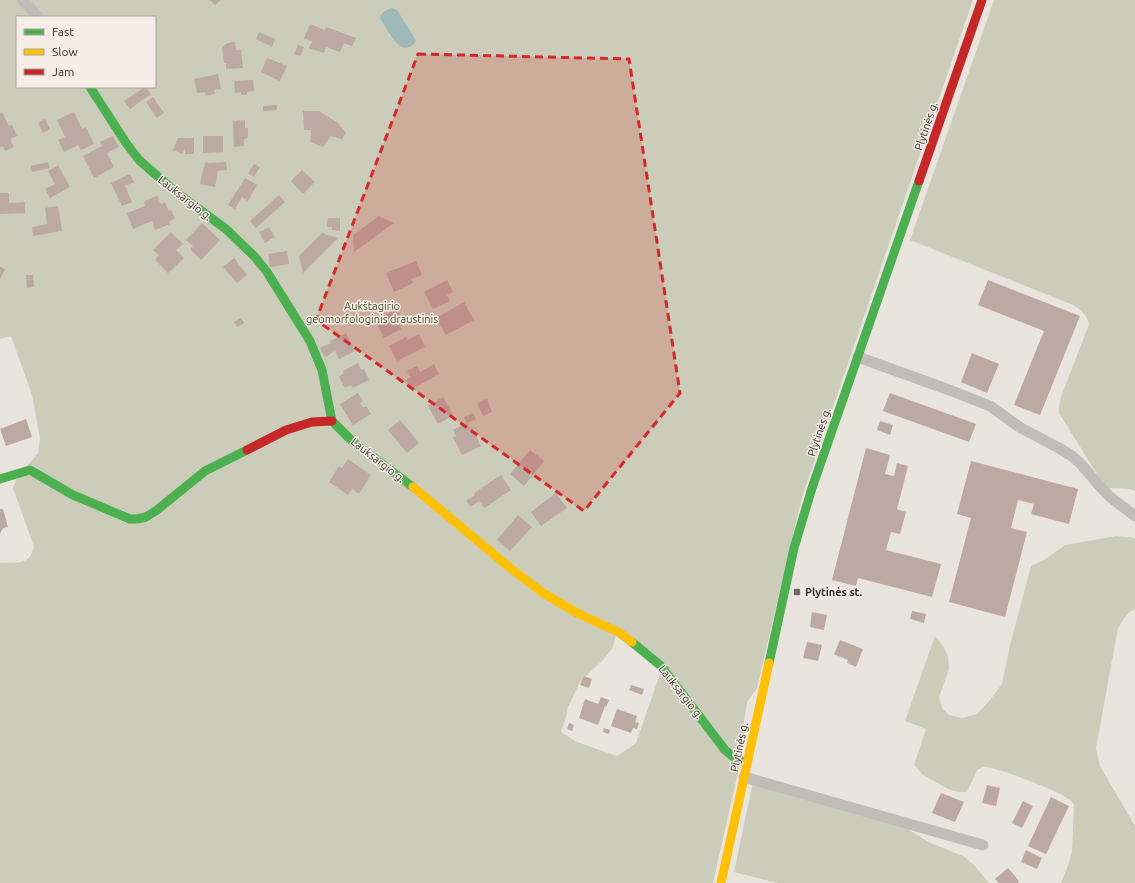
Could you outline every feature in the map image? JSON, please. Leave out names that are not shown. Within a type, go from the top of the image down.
[{"type":"street","name":"Plytinės g.","points":[[721,883],[794,548],[812,488],[982,0]]},
{"type":"street","points":[[26,1],[37,16]]},
{"type":"street","name":"Lauksargio g.","points":[[91,88],[126,143],[139,160],[177,193],[231,234],[255,257],[267,272],[310,341],[322,370],[332,421],[353,442],[406,481],[430,503],[543,593],[579,614],[620,633],[636,644],[662,666],[725,750],[736,759],[747,764]]},
{"type":"street","points":[[858,357],[990,406],[1021,428],[1072,456],[1109,496],[1135,516]]},
{"type":"street","points":[[0,478],[30,470],[73,495],[130,519],[137,519],[146,517],[157,510],[205,471],[286,430],[312,422],[332,421]]},
{"type":"street","points":[[744,777],[983,845]]},
{"type":"highlighted area","points":[[418,54],[629,59],[680,393],[584,511],[316,320]]},
{"type":"green space","name":"Aukštagirio geomorfologinis draustinis","points":[[0,0],[973,0],[802,497],[757,688],[747,702],[743,728],[746,737],[713,883],[0,883],[0,563],[22,562],[29,557],[34,547],[13,488],[17,478],[38,453],[40,438],[32,395],[11,336],[0,339]],"holes":[[[616,636],[661,671],[636,743],[617,756],[577,742],[561,732],[568,707],[580,682],[612,649]]]},
{"type":"green space","points":[[994,0],[1135,0],[1135,491],[1130,489],[1109,488],[1102,482],[1059,413],[1061,397],[1089,324],[1083,313],[1073,305],[910,240]]},
{"type":"green space","points":[[1116,536],[1135,538],[1135,609],[1128,613],[1118,628],[1096,748],[1100,766],[1135,826],[1135,883],[1061,883],[1072,852],[1074,805],[1071,801],[1055,791],[1029,780],[985,767],[977,770],[967,792],[958,792],[948,789],[923,775],[914,765],[926,729],[905,721],[935,636],[944,647],[948,657],[949,669],[939,697],[942,708],[949,715],[962,718],[977,714],[1002,684],[1010,645],[1031,566],[1044,560],[1065,545]]},
{"type":"green space","points":[[753,782],[903,826],[928,842],[963,856],[974,865],[989,883],[777,883],[734,872]]},
{"type":"water","points":[[392,8],[397,10],[416,41],[411,46],[406,48],[401,47],[389,33],[380,18],[383,12]]},
{"type":"building","points":[[210,0],[221,0],[215,5]]},
{"type":"building","points":[[310,24],[325,30],[326,27],[356,38],[352,46],[344,43],[340,52],[326,47],[324,53],[309,48],[312,41],[304,38]]},
{"type":"building","points":[[259,32],[275,39],[272,47],[256,39]]},
{"type":"building","points":[[235,42],[236,50],[241,50],[243,68],[226,69],[222,47]]},
{"type":"building","points":[[298,45],[304,47],[300,56],[294,54]]},
{"type":"building","points":[[267,58],[287,66],[280,81],[261,72]]},
{"type":"building","points":[[218,74],[221,89],[214,90],[215,94],[206,96],[205,92],[197,93],[194,79]]},
{"type":"building","points":[[253,80],[254,91],[247,92],[247,95],[241,95],[241,92],[235,93],[234,81]]},
{"type":"building","points":[[144,88],[146,88],[151,94],[130,109],[124,101]]},
{"type":"building","points":[[153,97],[164,113],[157,118],[146,102]]},
{"type":"building","points":[[277,105],[277,110],[263,111],[263,106]]},
{"type":"building","points":[[303,111],[319,111],[338,123],[346,133],[342,139],[331,136],[323,147],[310,142],[311,130],[304,130]]},
{"type":"building","points":[[2,112],[9,126],[12,125],[17,136],[10,139],[14,147],[5,151],[3,146],[0,147],[0,113]]},
{"type":"building","points":[[74,112],[82,129],[86,127],[94,144],[81,150],[78,145],[64,152],[58,140],[65,137],[57,120]]},
{"type":"building","points":[[45,119],[50,129],[43,133],[38,123]]},
{"type":"building","points":[[245,120],[245,128],[248,128],[248,138],[244,139],[244,146],[234,147],[233,121]]},
{"type":"building","points":[[113,136],[119,147],[107,153],[114,167],[94,178],[83,156],[102,146],[100,142]]},
{"type":"building","points":[[203,136],[223,136],[223,152],[203,153]]},
{"type":"building","points":[[178,138],[194,138],[194,154],[185,154],[185,148],[182,154],[173,150]]},
{"type":"building","points":[[48,162],[50,168],[32,172],[31,166]]},
{"type":"building","points":[[205,162],[226,162],[227,170],[218,171],[215,187],[200,184]]},
{"type":"building","points":[[254,164],[260,167],[254,177],[248,173]]},
{"type":"building","points":[[58,165],[70,187],[50,198],[45,189],[55,184],[48,171]]},
{"type":"building","points":[[302,170],[315,182],[303,194],[291,181]]},
{"type":"building","points":[[130,174],[134,182],[125,186],[132,202],[122,206],[111,183]]},
{"type":"building","points":[[245,178],[257,185],[248,201],[242,197],[235,209],[228,205]]},
{"type":"building","points":[[0,193],[9,193],[9,203],[25,202],[25,213],[0,214]]},
{"type":"building","points":[[279,195],[285,202],[256,228],[250,221]]},
{"type":"building","points":[[157,196],[161,204],[165,202],[175,219],[169,221],[170,224],[155,230],[152,221],[133,229],[127,213],[145,206],[144,201]]},
{"type":"building","points":[[58,206],[62,231],[33,236],[32,227],[47,224],[45,208]]},
{"type":"building","points":[[379,216],[394,223],[354,252],[353,235]]},
{"type":"building","points":[[328,218],[340,218],[340,231],[332,230],[332,227],[327,227]]},
{"type":"building","points":[[202,223],[220,240],[201,260],[190,249],[193,246],[186,240]]},
{"type":"building","points":[[269,227],[275,237],[265,243],[259,232]]},
{"type":"building","points":[[171,232],[183,244],[176,250],[184,258],[168,273],[155,260],[159,255],[153,250]]},
{"type":"building","points":[[322,233],[338,238],[303,273],[299,256]]},
{"type":"building","points":[[287,251],[289,264],[270,267],[268,254]]},
{"type":"building","points":[[234,258],[247,275],[237,283],[223,267]]},
{"type":"building","points":[[416,261],[422,275],[411,279],[413,283],[394,292],[386,273]]},
{"type":"building","points":[[0,267],[5,269],[0,279]]},
{"type":"building","points":[[26,275],[33,275],[34,287],[27,288]]},
{"type":"building","points":[[447,280],[453,292],[447,295],[450,301],[433,309],[424,292]]},
{"type":"building","points":[[988,280],[1080,316],[1040,415],[1014,405],[1044,331],[978,305]]},
{"type":"building","points":[[464,302],[474,320],[446,335],[436,318]]},
{"type":"building","points":[[397,309],[404,322],[399,325],[401,329],[384,338],[375,320]]},
{"type":"building","points":[[241,318],[244,323],[237,327],[234,322]]},
{"type":"building","points":[[346,333],[355,351],[339,359],[335,351],[325,357],[320,348]]},
{"type":"building","points":[[419,334],[425,347],[397,361],[389,346],[406,337],[407,340]]},
{"type":"building","points":[[972,353],[999,364],[987,393],[961,382]]},
{"type":"building","points":[[358,363],[361,370],[364,369],[369,380],[353,388],[351,385],[345,388],[339,377],[344,373],[343,371]]},
{"type":"building","points":[[434,364],[439,374],[411,390],[406,380],[411,377],[407,371],[417,366],[420,372]]},
{"type":"building","points":[[358,393],[363,401],[360,403],[363,408],[366,406],[371,414],[353,425],[340,404]]},
{"type":"building","points":[[890,393],[976,424],[969,442],[883,411]]},
{"type":"building","points":[[443,397],[453,415],[438,424],[428,406]]},
{"type":"building","points":[[487,399],[492,412],[483,416],[477,403]]},
{"type":"building","points":[[473,413],[476,419],[467,423],[464,417]]},
{"type":"building","points":[[26,419],[32,437],[6,446],[0,429]]},
{"type":"building","points":[[400,420],[419,443],[407,453],[388,430]]},
{"type":"building","points":[[880,421],[893,425],[890,435],[877,430]]},
{"type":"building","points":[[467,423],[470,430],[472,428],[481,446],[462,455],[453,437],[456,436],[453,430]]},
{"type":"building","points":[[866,448],[890,455],[885,474],[894,476],[897,463],[908,466],[897,509],[906,512],[900,534],[891,532],[886,550],[941,564],[932,597],[858,578],[856,586],[832,580]]},
{"type":"building","points":[[530,450],[544,461],[524,486],[510,474]]},
{"type":"building","points":[[348,459],[371,475],[359,494],[352,489],[348,495],[329,482],[339,466],[342,468]]},
{"type":"building","points":[[971,461],[1078,489],[1069,524],[1031,514],[1034,504],[1018,500],[1011,528],[1027,532],[1005,617],[949,602],[971,518],[957,514]]},
{"type":"building","points":[[501,475],[511,490],[484,508],[479,501],[471,507],[466,501],[475,495],[474,493]]},
{"type":"building","points":[[556,493],[567,508],[541,526],[531,512]]},
{"type":"building","points":[[0,509],[3,509],[8,527],[3,528],[0,534]]},
{"type":"building","points":[[518,515],[532,527],[510,551],[497,540]]},
{"type":"building","points":[[912,611],[926,614],[924,623],[910,619]]},
{"type":"building","points":[[812,612],[827,615],[824,630],[810,627]]},
{"type":"building","points":[[840,640],[863,649],[856,667],[847,663],[848,660],[834,654]]},
{"type":"building","points":[[807,642],[822,645],[818,661],[803,658]]},
{"type":"building","points":[[584,676],[592,679],[589,688],[580,685]]},
{"type":"building","points":[[631,685],[644,689],[642,695],[629,690]]},
{"type":"building","points":[[601,697],[609,700],[606,707],[605,706],[598,725],[579,718],[585,699],[598,704]]},
{"type":"building","points":[[617,709],[637,716],[635,722],[639,723],[637,729],[633,728],[631,733],[611,726]]},
{"type":"building","points":[[569,723],[574,725],[572,731],[567,729]]},
{"type":"building","points":[[604,728],[610,730],[609,734],[603,732]]},
{"type":"building","points":[[987,785],[1000,788],[996,806],[982,803]]},
{"type":"building","points":[[941,793],[964,802],[955,822],[932,813]]},
{"type":"building","points":[[1051,797],[1069,806],[1046,854],[1028,846]]},
{"type":"building","points":[[1023,801],[1033,806],[1022,828],[1012,823]]},
{"type":"building","points":[[1026,850],[1042,858],[1037,869],[1021,862]]},
{"type":"building","points":[[1008,868],[1019,881],[1018,883],[999,883],[995,879]]},
{"type":"traffic: fast","points":[[91,88],[126,143],[139,160],[177,193],[226,229],[255,257],[267,272],[310,341],[322,370],[332,421],[353,442],[413,487]]},
{"type":"traffic: fast","points":[[769,663],[794,548],[812,488],[919,181]]},
{"type":"traffic: fast","points":[[0,479],[30,470],[73,495],[130,519],[137,519],[146,517],[157,510],[205,471],[247,450]]},
{"type":"traffic: fast","points":[[632,642],[661,666],[725,750],[736,759],[747,763]]},
{"type":"traffic: slow","points":[[413,487],[509,567],[543,593],[579,614],[620,633],[632,642]]},
{"type":"traffic: slow","points":[[721,883],[769,663]]},
{"type":"traffic: jam","points":[[919,181],[982,0]]},
{"type":"traffic: jam","points":[[247,450],[286,430],[312,422],[332,421]]},
{"type":"place","name":"Plytinės st.","points":[[797,592]]}]
